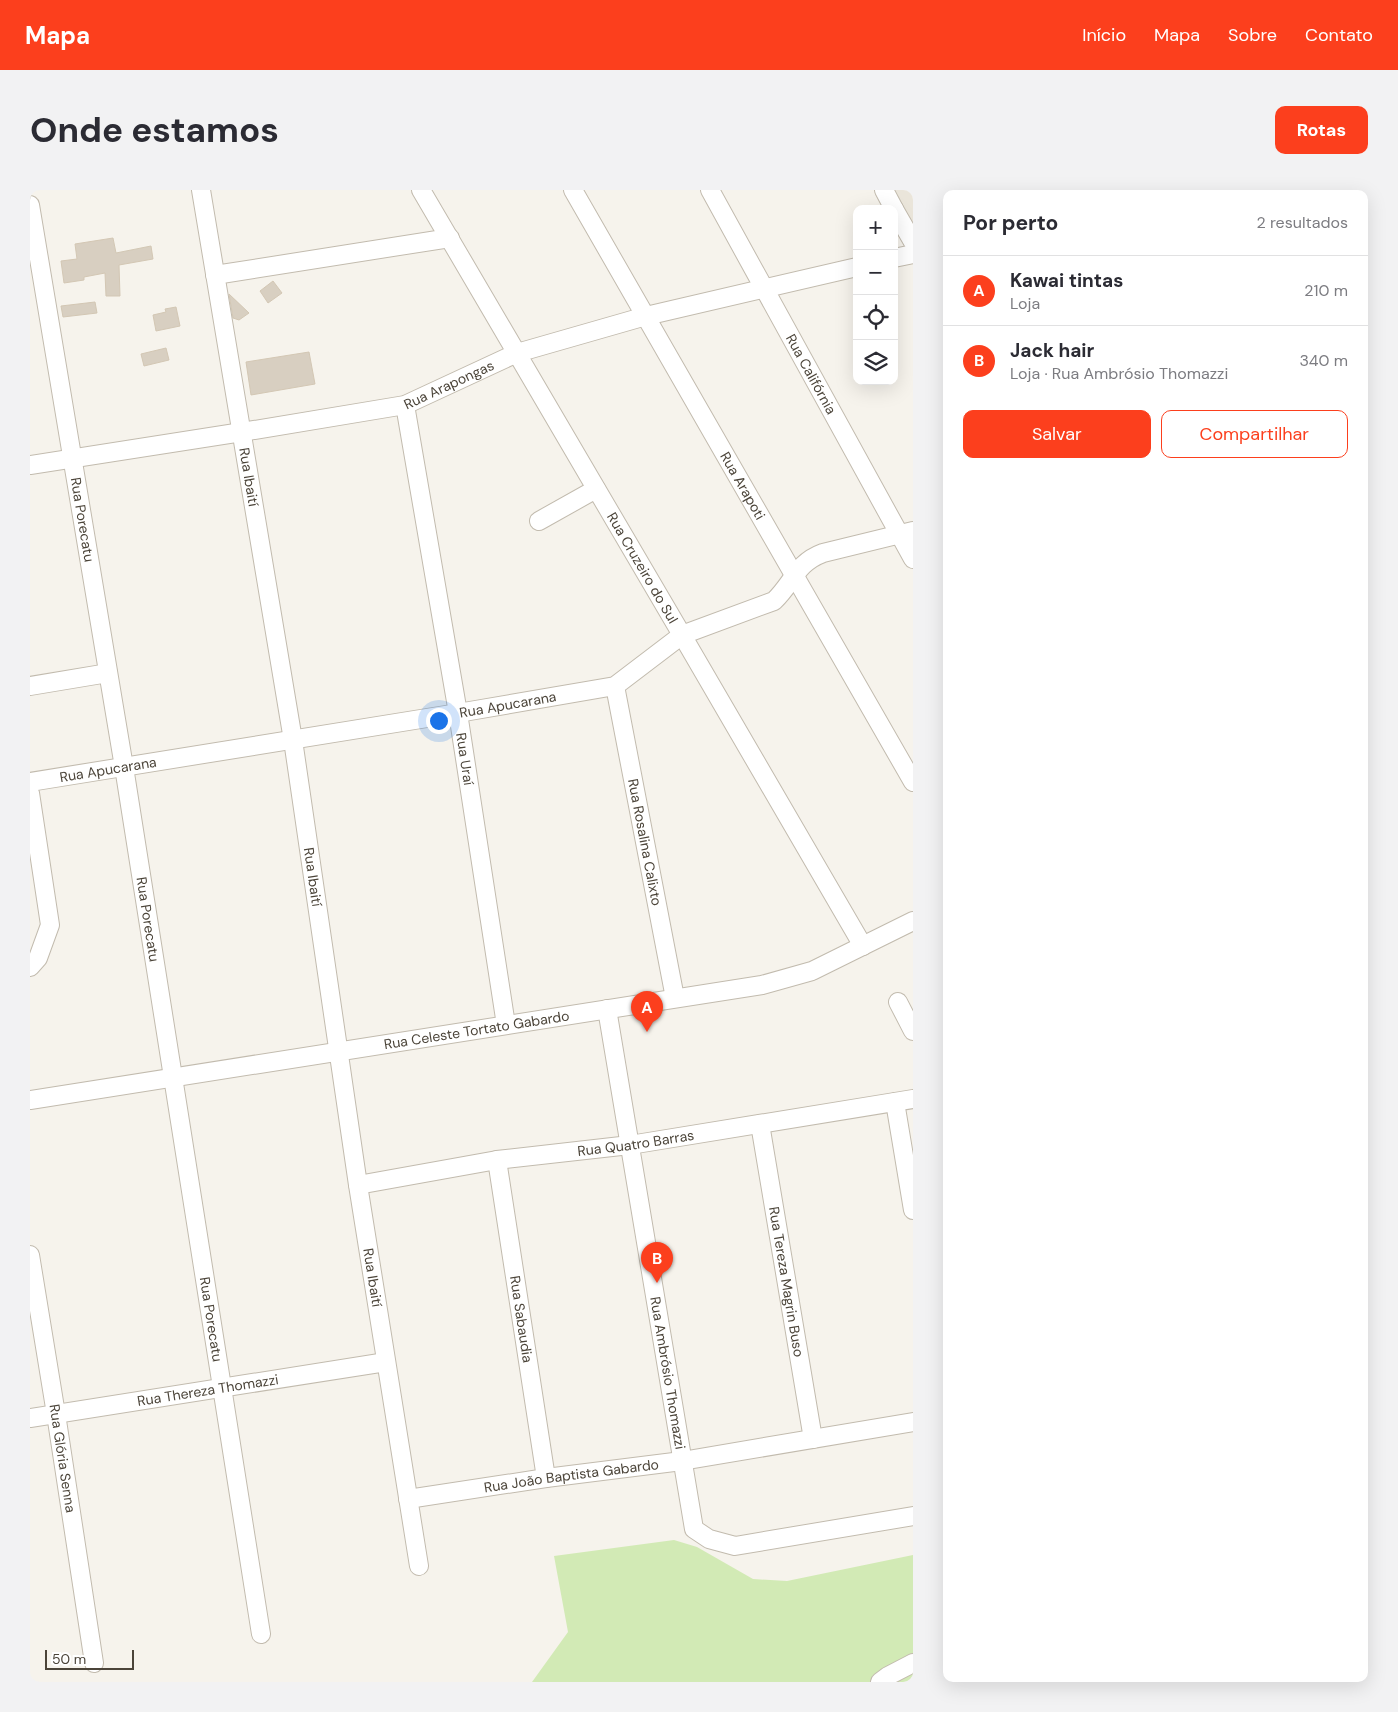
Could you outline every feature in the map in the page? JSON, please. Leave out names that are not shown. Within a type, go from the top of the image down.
[{"type":"street","name":"Rua Ibaití","points":[[201,190],[293,740],[358,1185],[419,1566]]},
{"type":"street","name":"Rua Cruzeiro do Sul","points":[[421,190],[863,946]]},
{"type":"street","name":"Rua Arapoti","points":[[573,190],[913,782]]},
{"type":"street","name":"Rua Califórnia","points":[[710,190],[765,290],[906,533],[913,559]]},
{"type":"street","points":[[884,190],[892,205]]},
{"type":"street","name":"Rua Porecatu","points":[[30,205],[124,767],[261,1634]]},
{"type":"street","points":[[898,216],[913,242]]},
{"type":"street","points":[[216,276],[450,238]]},
{"type":"street","points":[[898,257],[913,254]]},
{"type":"street","name":"Rua Arapongas","points":[[30,464],[72,459],[405,405],[517,354],[646,316],[765,290],[853,268]]},
{"type":"street","name":"Rua Uraí","points":[[405,405],[458,713],[506,1025]]},
{"type":"street","points":[[539,521],[596,488]]},
{"type":"street","name":"Rua Apucarana","points":[[30,782],[615,686],[682,634],[774,601],[785,590],[794,574],[810,558],[823,553],[906,533]]},
{"type":"street","points":[[30,686],[108,673]]},
{"type":"street","name":"Rua Rosalina Calixto","points":[[615,686],[675,998]]},
{"type":"street","points":[[30,793],[50,925],[38,958],[30,967]]},
{"type":"street","name":"Rua Celeste Tortato Gabardo","points":[[30,1100],[762,984],[812,971],[913,921]]},
{"type":"street","points":[[898,1002],[913,1031]]},
{"type":"street","name":"Rua Ambrósio Thomazzi","points":[[607,1009],[694,1529],[709,1539],[735,1546],[913,1516]]},
{"type":"street","name":"Rua Quatro Barras","points":[[358,1185],[497,1160],[630,1145],[913,1099]]},
{"type":"street","points":[[895,1102],[913,1210]]},
{"type":"street","name":"Rua Tereza Magrin Buso","points":[[760,1124],[813,1439]]},
{"type":"street","name":"Rua Sabaudia","points":[[497,1160],[546,1478]]},
{"type":"street","name":"Rua Glória Senna","points":[[30,1255],[33,1290],[56,1414],[94,1663]]},
{"type":"street","name":"Rua Thereza Thomazzi","points":[[30,1418],[386,1362]]},
{"type":"street","name":"Rua João Baptista Gabardo","points":[[408,1499],[546,1478],[682,1461],[913,1422]]},
{"type":"street","points":[[880,1682],[913,1663]]},
{"type":"shaded area","points":[[880,190],[913,190],[913,249],[898,222],[898,205],[888,205]]},
{"type":"green space","points":[[674,1540],[697,1547],[753,1579],[787,1581],[913,1555],[913,1682],[532,1682],[568,1632],[554,1556]]},
{"type":"building","points":[[113,238],[116,253],[151,246],[153,259],[119,265],[120,296],[106,296],[105,273],[84,277],[84,280],[64,283],[61,261],[77,259],[75,244]]},
{"type":"building","points":[[273,281],[282,293],[268,303],[260,291]]},
{"type":"building","points":[[229,294],[249,313],[239,320],[233,318]]},
{"type":"building","points":[[95,302],[97,313],[63,317],[61,306]]},
{"type":"building","points":[[176,307],[180,326],[156,331],[153,315],[166,312],[165,309]]},
{"type":"building","points":[[166,348],[169,360],[144,366],[141,354]]},
{"type":"building","points":[[309,352],[315,384],[251,395],[246,362]]},
{"type":"place","name":"Kawai tintas","points":[[647,1032]]},
{"type":"place","name":"Jack hair","points":[[657,1283]]}]
